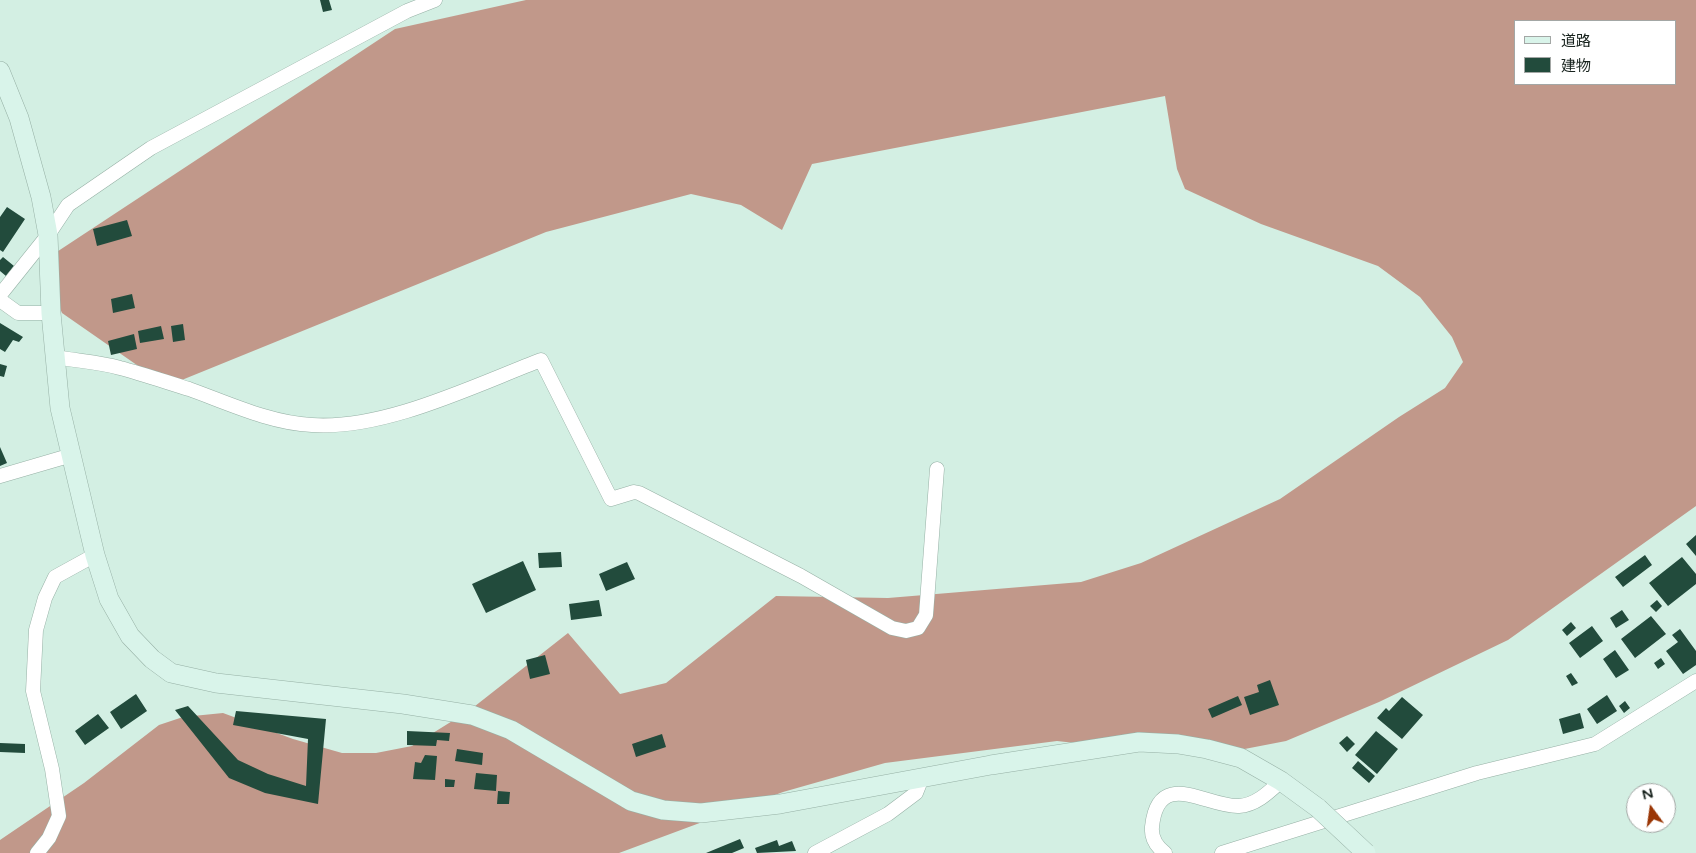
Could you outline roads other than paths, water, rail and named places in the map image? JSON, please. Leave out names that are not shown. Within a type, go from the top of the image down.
[{"type":"street","points":[[0,295],[48,235],[68,205],[151,148],[399,15],[436,0]]},
{"type":"street","points":[[0,71],[19,118],[41,197],[48,235],[51,313],[60,408],[95,555],[109,599],[130,636],[152,659],[171,673],[216,683],[403,704],[472,715],[511,730],[631,801],[663,810],[701,813],[770,805],[1078,750],[1140,742],[1178,744],[1241,758],[1281,781],[1318,808],[1366,853]]},
{"type":"street","points":[[0,300],[18,313],[51,313]]},
{"type":"street","points":[[56,357],[118,367],[266,416],[294,424],[314,425],[354,423],[392,414],[541,360],[611,499],[634,492],[639,493],[801,576],[892,628],[906,631],[918,628],[926,615],[937,469]]},
{"type":"street","points":[[0,476],[72,455]]},
{"type":"street","points":[[37,853],[49,838],[59,816],[52,769],[33,691],[36,630],[45,598],[55,578],[95,555]]},
{"type":"street","points":[[1222,853],[1477,772],[1595,744],[1696,681]]},
{"type":"street","points":[[815,853],[888,814],[916,793],[922,778]]},
{"type":"street","points":[[1165,853],[1157,847],[1152,832],[1153,818],[1161,802],[1172,794],[1191,795],[1238,806],[1258,800],[1281,781]]}]
